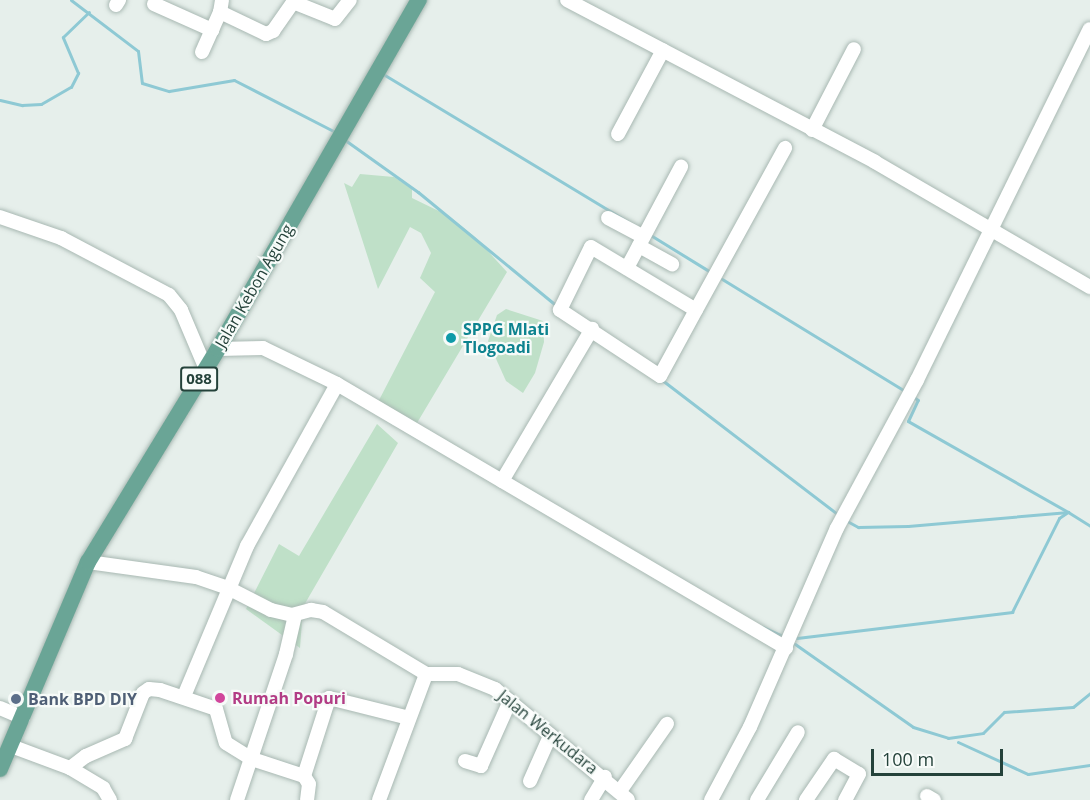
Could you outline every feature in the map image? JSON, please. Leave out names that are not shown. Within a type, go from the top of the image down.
[{"type":"main road","name":"Jalan Kebon Agung","points":[[0,769],[88,562],[218,349],[420,0]]},
{"type":"street","points":[[202,52],[221,6],[266,34],[273,31],[293,2],[335,19],[350,0]]},
{"type":"street","points":[[567,0],[935,196],[988,231],[1090,287]]},
{"type":"street","points":[[154,4],[212,30]]},
{"type":"street","points":[[711,800],[750,727],[837,528],[917,380],[988,231],[1090,29]]},
{"type":"street","points":[[812,130],[854,49]]},
{"type":"street","points":[[618,134],[663,50]]},
{"type":"street","points":[[696,310],[591,248],[560,310],[660,376],[785,148]]},
{"type":"street","points":[[627,268],[681,167]]},
{"type":"street","points":[[0,217],[61,238],[169,295],[182,310],[206,369]]},
{"type":"street","points":[[608,218],[672,264]]},
{"type":"street","points":[[502,481],[592,329]]},
{"type":"street","points":[[218,349],[263,348],[337,384],[786,648]]},
{"type":"street","points":[[184,696],[267,505],[337,384]]},
{"type":"street","points":[[88,562],[196,577],[230,589],[272,610],[295,615],[311,610],[323,612],[426,674],[379,800]]},
{"type":"street","points":[[237,800],[252,759],[295,615]]},
{"type":"street","name":"Jalan Werkudara","points":[[426,674],[458,674],[495,688],[550,736],[605,777],[624,796]]},
{"type":"street","points":[[70,768],[86,756],[125,739],[142,693],[148,688],[184,696],[216,709],[226,743],[252,759],[304,776],[309,784],[307,800]]},
{"type":"street","points":[[304,776],[329,698],[409,718]]},
{"type":"street","points":[[465,761],[481,766],[510,701]]},
{"type":"street","points":[[0,708],[23,718]]},
{"type":"street","points":[[624,796],[667,724]]},
{"type":"street","points":[[757,800],[798,732]]},
{"type":"street","points":[[530,781],[550,736]]},
{"type":"street","points":[[11,746],[70,768],[103,788],[110,800]]},
{"type":"street","points":[[801,800],[830,756]]},
{"type":"street","points":[[806,800],[835,759],[859,774],[844,800]]},
{"type":"street","points":[[591,800],[605,777]]},
{"type":"green space","points":[[360,174],[394,177],[412,189],[412,198],[449,216],[475,237],[507,272],[414,428],[377,404],[435,292],[420,278],[431,253],[421,233],[410,227],[378,289],[344,183],[352,187]]},
{"type":"green space","points":[[506,309],[543,321],[544,342],[535,373],[523,393],[506,381],[488,341],[497,315]]},
{"type":"green space","points":[[377,424],[398,443],[303,607],[300,648],[246,609],[279,544],[299,556]]},
{"type":"waterway","points":[[71,0],[138,51],[142,83],[169,91],[234,80],[337,133]]},
{"type":"waterway","points":[[0,100],[22,105],[41,104],[71,87],[78,73],[63,37],[89,12]]},
{"type":"waterway","points":[[383,74],[637,227]]},
{"type":"waterway","points":[[345,140],[418,192],[557,306]]},
{"type":"waterway","points":[[652,236],[709,271]]},
{"type":"waterway","points":[[722,279],[903,390]]},
{"type":"waterway","points":[[662,380],[837,514]]},
{"type":"waterway","points":[[797,638],[1012,612],[1059,518],[1068,512],[908,421],[918,400],[915,398]]},
{"type":"waterway","points":[[847,521],[858,527],[908,526],[1068,512],[1090,526]]},
{"type":"waterway","points":[[763,627],[784,637]]},
{"type":"waterway","points":[[795,644],[913,727],[948,738],[983,733],[1004,712],[1073,707],[1090,693]]},
{"type":"waterway","points":[[958,742],[1028,774],[1090,765]]},
{"type":"place","name":"SPPG Mlati Tlogoadi","points":[[451,338]]},
{"type":"place","name":"Rumah Popuri","points":[[220,698]]},
{"type":"place","name":"Bank BPD DIY","points":[[16,699]]}]
